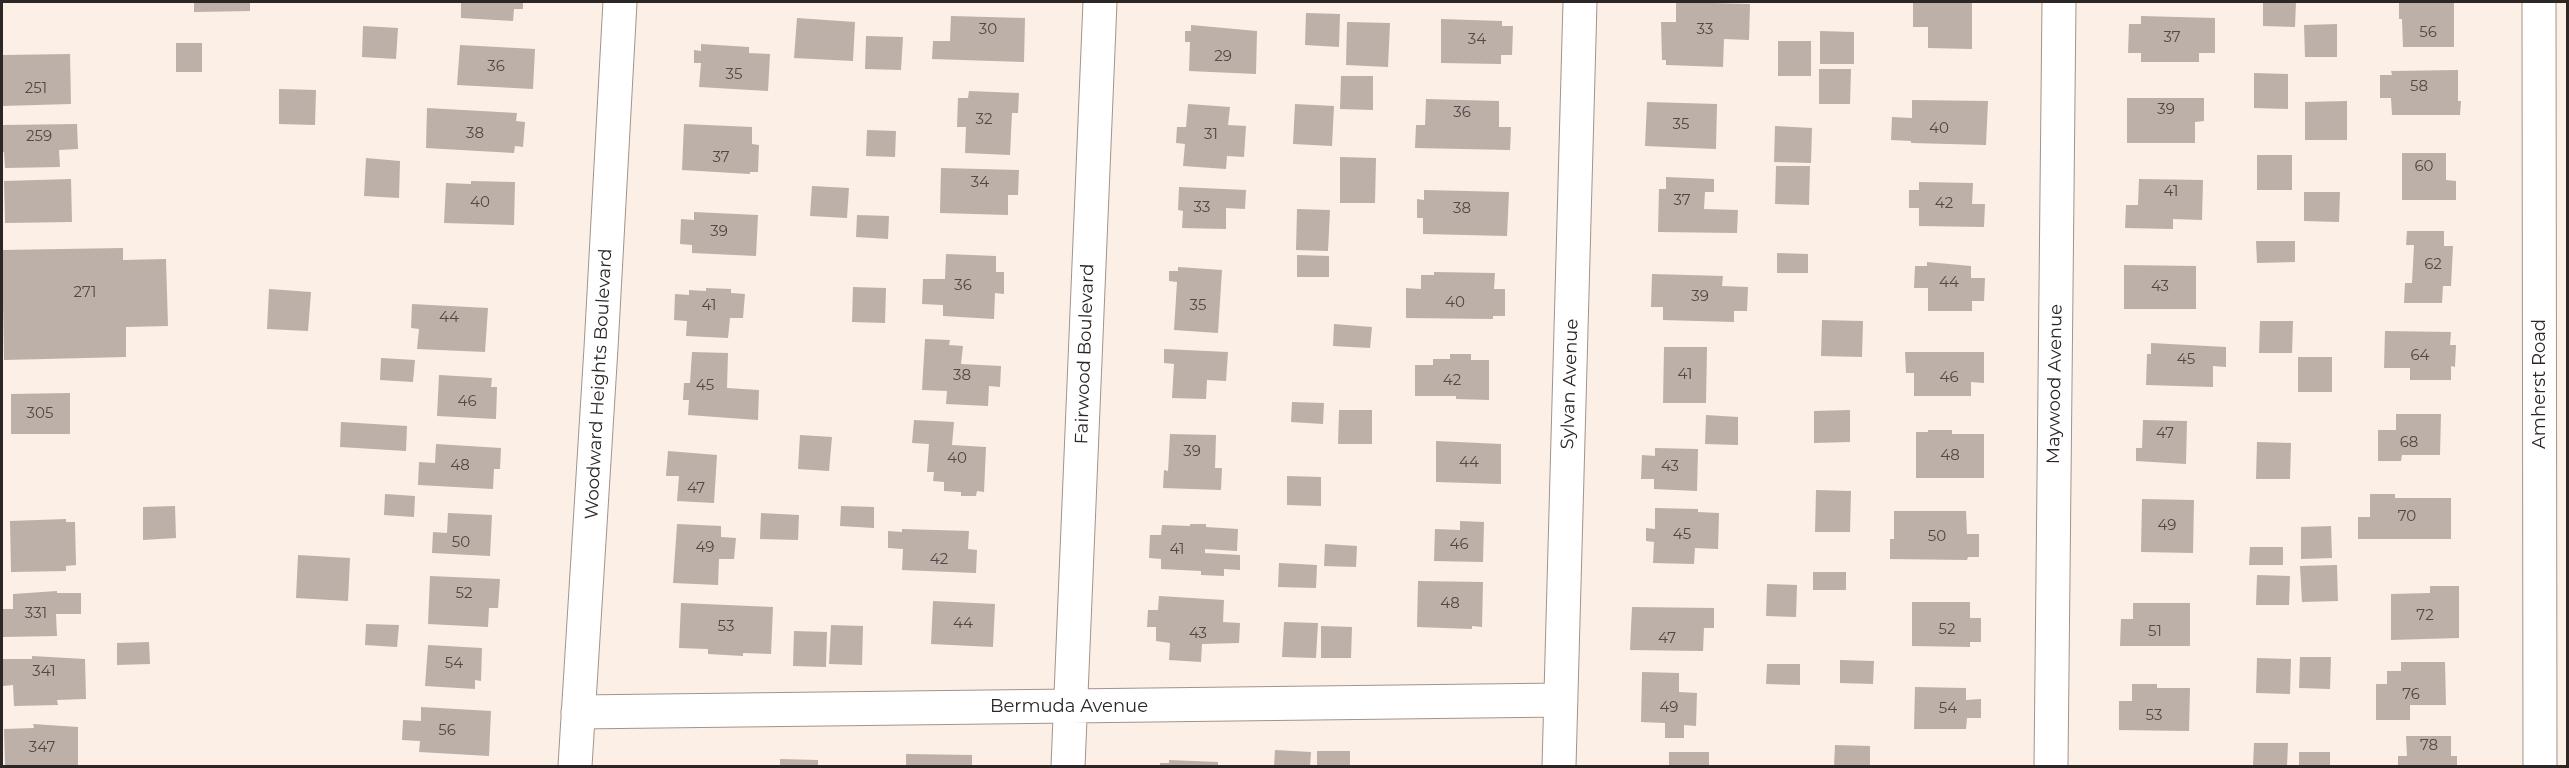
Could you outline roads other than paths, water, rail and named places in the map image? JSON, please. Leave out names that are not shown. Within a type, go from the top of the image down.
[{"type":"street","name":"Woodward Heights Boulevard","points":[[575,766],[602,348],[620,2]]},
{"type":"street","name":"Fairwood Boulevard","points":[[1068,766],[1100,2]]},
{"type":"street","name":"Sylvan Avenue","points":[[1559,766],[1580,2]]},
{"type":"street","name":"Maywood Avenue","points":[[2051,766],[2059,2]]},
{"type":"street","name":"Amherst Road","points":[[2539,2],[2540,766]]},
{"type":"street","name":"Bermuda Avenue","points":[[578,712],[1561,700]]}]
